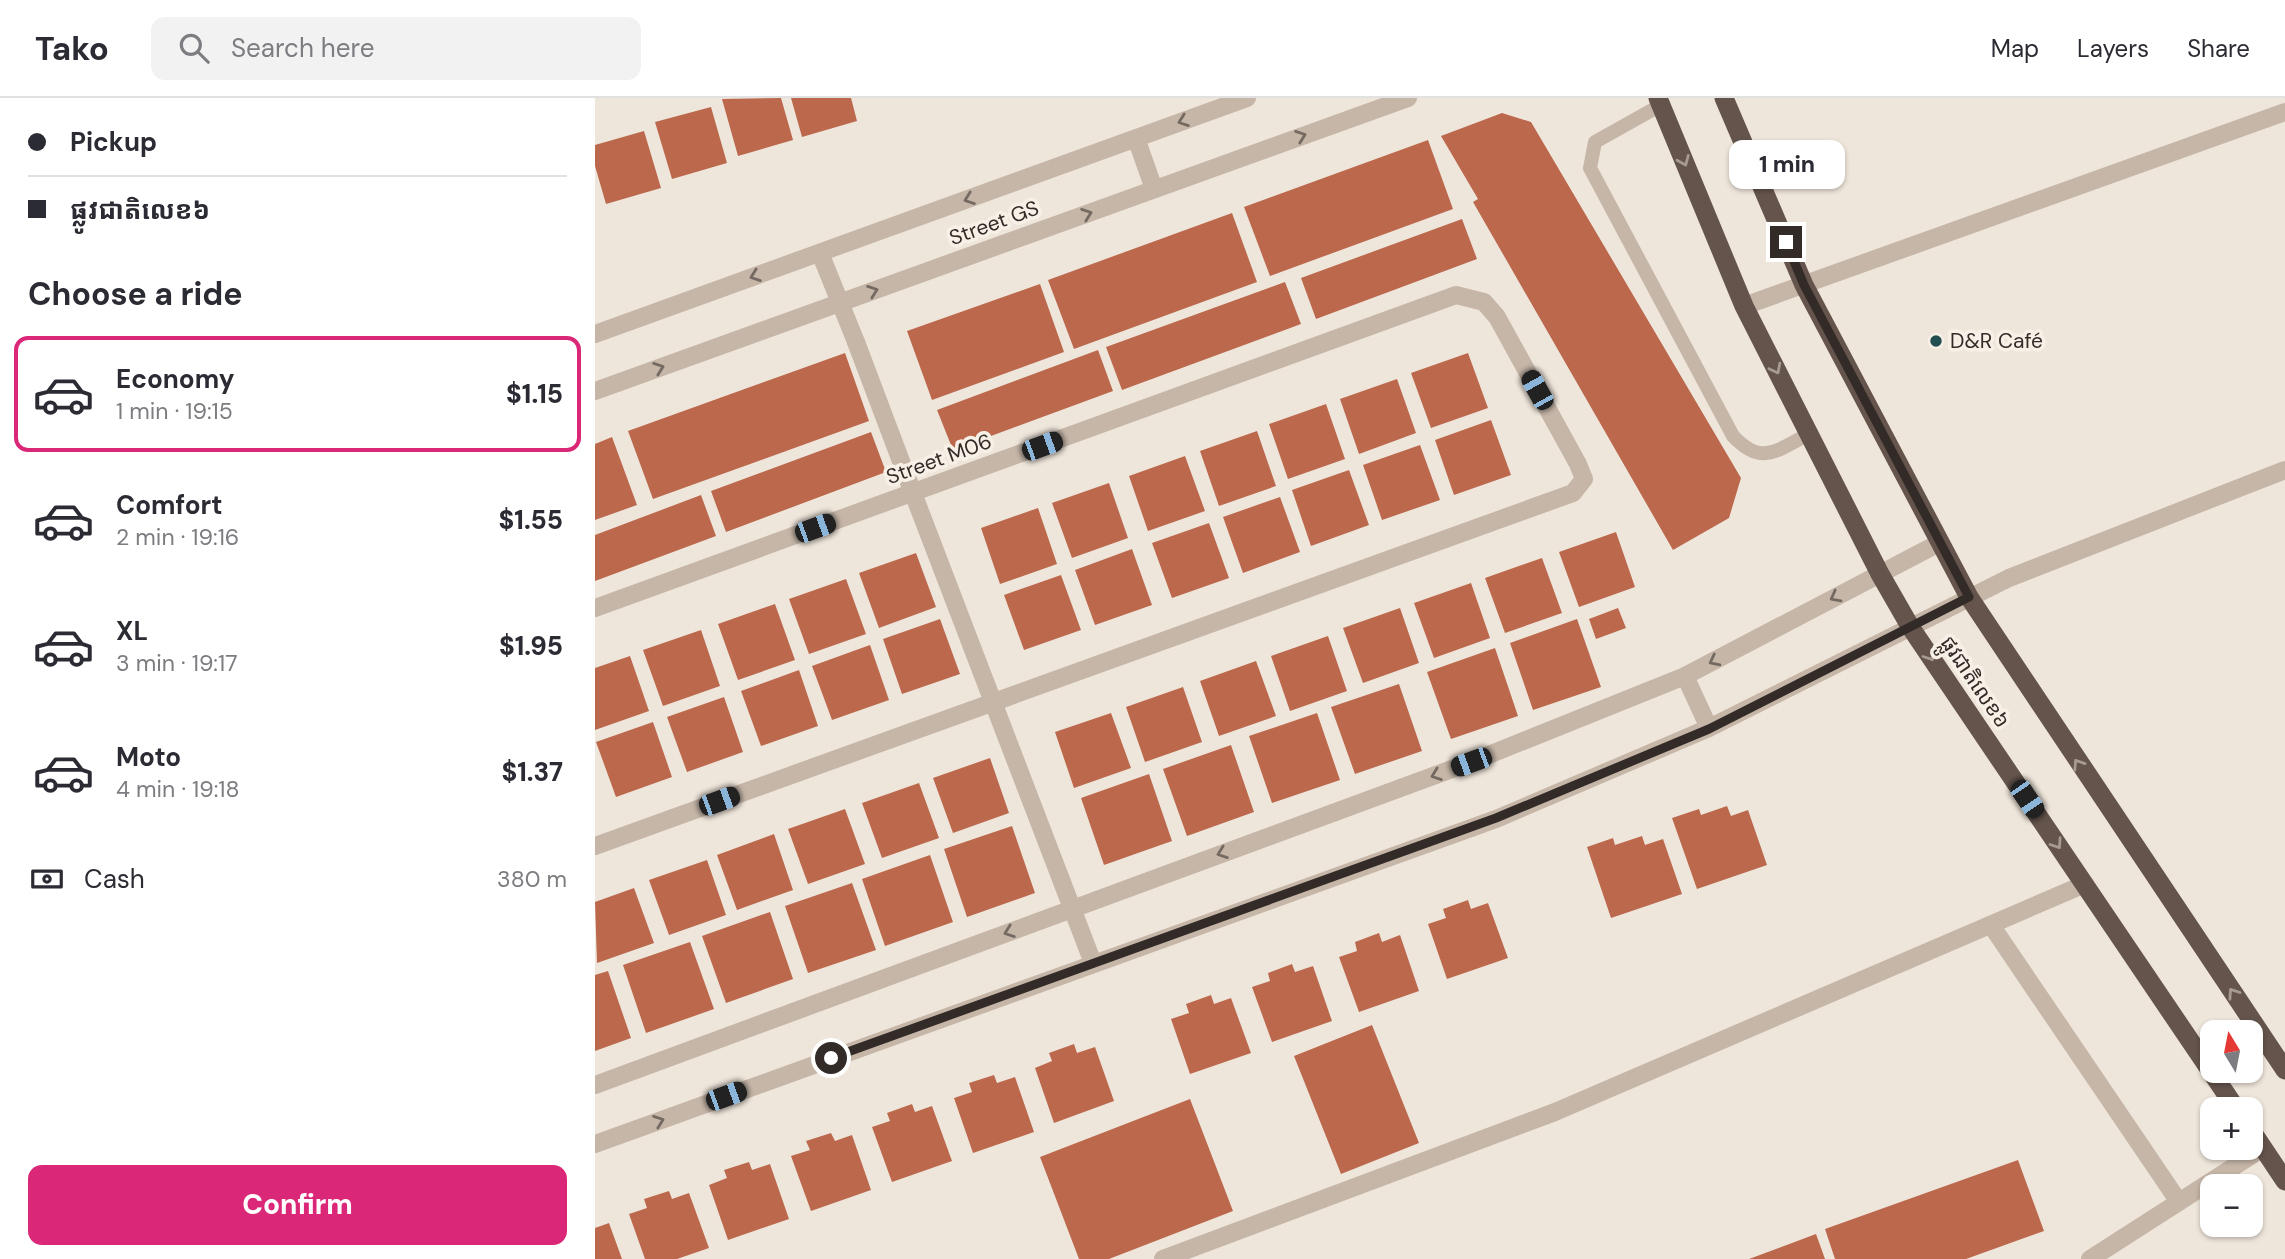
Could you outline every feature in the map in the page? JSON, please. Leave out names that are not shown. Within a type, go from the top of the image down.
[{"type":"highway","name":"ផ្លូវជាតិលេខ៦","points":[[1724,98],[1804,285],[1969,597],[2285,1070]]},
{"type":"highway","name":"ផ្លូវជាតិលេខ៦","points":[[1659,101],[1744,306],[1879,573],[1911,628],[2228,1097]]},
{"type":"highway","points":[[2263,1148],[2285,1181]]},
{"type":"street","name":"Street GS","points":[[595,334],[1247,98]]},
{"type":"street","name":"Street GS","points":[[595,391],[1408,98]]},
{"type":"street","points":[[1744,306],[2285,112]]},
{"type":"street","points":[[1136,138],[1154,189]]},
{"type":"street","points":[[820,253],[1093,963]]},
{"type":"street","name":"Street M06","points":[[595,608],[1456,295],[1483,302],[1497,317],[1578,464],[1584,480],[1573,493],[993,702]]},
{"type":"street","points":[[595,1144],[1496,818],[1709,729],[1969,597],[2285,470]]},
{"type":"street","points":[[595,1085],[1471,762],[1685,676],[1939,543]]},
{"type":"street","points":[[1685,676],[1709,729]]},
{"type":"street","points":[[595,846],[993,702]]},
{"type":"street","points":[[1163,1259],[1555,1112],[2085,884]]},
{"type":"street","points":[[1991,925],[2179,1202]]},
{"type":"street","points":[[2090,1259],[2244,1160]]},
{"type":"lane","points":[[1659,101],[1595,142],[1590,168],[1733,436],[1748,452],[1765,456],[1809,434]]},
{"type":"building","points":[[781,98],[793,140],[738,156],[722,99]]},
{"type":"building","points":[[791,98],[851,98],[857,121],[802,137]]},
{"type":"building","points":[[711,107],[727,163],[672,179],[655,122]]},
{"type":"building","points":[[1502,113],[1531,122],[1741,478],[1729,518],[1673,550],[1473,202],[1478,199],[1441,136]]},
{"type":"building","points":[[644,131],[661,188],[606,204],[595,166],[595,145]]},
{"type":"building","points":[[1428,140],[1453,209],[1270,276],[1244,207]]},
{"type":"building","points":[[1232,213],[1257,282],[1074,349],[1048,280]]},
{"type":"building","points":[[1462,219],[1477,259],[1316,319],[1301,278]]},
{"type":"building","points":[[1285,282],[1301,324],[1122,390],[1106,347]]},
{"type":"building","points":[[1040,284],[1064,352],[932,400],[907,331]]},
{"type":"building","points":[[1098,350],[1113,391],[953,450],[937,410]]},
{"type":"building","points":[[845,353],[869,421],[653,499],[628,431]]},
{"type":"building","points":[[1468,353],[1488,408],[1431,428],[1411,373]]},
{"type":"building","points":[[1397,379],[1416,433],[1359,454],[1340,399]]},
{"type":"building","points":[[1326,404],[1345,459],[1288,479],[1269,424]]},
{"type":"building","points":[[1491,420],[1511,475],[1454,495],[1435,440]]},
{"type":"building","points":[[1257,431],[1276,486],[1219,506],[1200,451]]},
{"type":"building","points":[[871,432],[886,472],[726,532],[711,491]]},
{"type":"building","points":[[612,437],[637,505],[595,520],[595,444]]},
{"type":"building","points":[[1420,445],[1440,500],[1382,520],[1363,465]]},
{"type":"building","points":[[1185,456],[1205,511],[1148,531],[1129,476]]},
{"type":"building","points":[[1349,470],[1369,525],[1311,546],[1292,490]]},
{"type":"building","points":[[1109,483],[1128,538],[1072,558],[1052,503]]},
{"type":"building","points":[[701,495],[716,536],[595,581],[595,535]]},
{"type":"building","points":[[1280,497],[1300,552],[1243,573],[1223,517]]},
{"type":"building","points":[[1038,508],[1057,564],[1000,584],[981,528]]},
{"type":"building","points":[[1209,523],[1229,578],[1172,598],[1152,543]]},
{"type":"building","points":[[1616,532],[1635,587],[1579,607],[1559,552]]},
{"type":"building","points":[[1132,549],[1152,605],[1095,625],[1075,570]]},
{"type":"building","points":[[916,553],[936,607],[879,628],[859,573]]},
{"type":"building","points":[[1542,558],[1562,613],[1505,633],[1485,578]]},
{"type":"building","points":[[1061,575],[1081,630],[1024,650],[1004,595]]},
{"type":"building","points":[[846,579],[866,634],[809,654],[789,599]]},
{"type":"building","points":[[1471,583],[1490,638],[1434,658],[1414,603]]},
{"type":"building","points":[[775,604],[795,660],[738,680],[718,624]]},
{"type":"building","points":[[1400,608],[1419,663],[1363,683],[1343,628]]},
{"type":"building","points":[[1618,608],[1626,628],[1596,639],[1589,619]]},
{"type":"building","points":[[940,619],[960,674],[902,694],[883,639]]},
{"type":"building","points":[[1577,619],[1601,687],[1533,710],[1510,643]]},
{"type":"building","points":[[701,630],[720,686],[663,706],[643,650]]},
{"type":"building","points":[[1328,636],[1347,691],[1290,711],[1271,656]]},
{"type":"building","points":[[870,645],[889,700],[832,720],[812,666]]},
{"type":"building","points":[[1495,648],[1518,716],[1451,739],[1427,672]]},
{"type":"building","points":[[630,656],[649,711],[595,730],[595,668]]},
{"type":"building","points":[[1256,661],[1276,716],[1219,736],[1200,681]]},
{"type":"building","points":[[799,670],[818,726],[761,746],[741,691]]},
{"type":"building","points":[[1399,684],[1422,751],[1355,774],[1331,707]]},
{"type":"building","points":[[1183,687],[1202,742],[1145,762],[1126,707]]},
{"type":"building","points":[[724,697],[743,752],[687,772],[667,717]]},
{"type":"building","points":[[1111,713],[1131,768],[1074,788],[1055,732]]},
{"type":"building","points":[[1317,713],[1340,780],[1272,803],[1249,736]]},
{"type":"building","points":[[653,722],[672,777],[616,797],[596,742]]},
{"type":"building","points":[[1231,745],[1254,812],[1187,836],[1163,769]]},
{"type":"building","points":[[990,758],[1009,813],[953,833],[933,778]]},
{"type":"building","points":[[1149,774],[1172,841],[1104,865],[1081,798]]},
{"type":"building","points":[[919,783],[939,838],[882,858],[862,803]]},
{"type":"building","points":[[1727,806],[1731,816],[1748,810],[1767,865],[1697,889],[1672,818],[1699,809],[1701,815]]},
{"type":"building","points":[[845,809],[865,864],[808,884],[788,829]]},
{"type":"building","points":[[1012,826],[1035,893],[967,917],[944,849]]},
{"type":"building","points":[[774,834],[793,890],[737,910],[717,855]]},
{"type":"building","points":[[1642,836],[1645,845],[1663,839],[1682,894],[1611,918],[1587,847],[1613,838],[1615,845]]},
{"type":"building","points":[[930,855],[953,922],[885,946],[862,879]]},
{"type":"building","points":[[707,860],[726,915],[669,935],[649,880]]},
{"type":"building","points":[[852,883],[876,950],[808,973],[785,906]]},
{"type":"building","points":[[634,888],[654,943],[597,963],[595,902]]},
{"type":"building","points":[[1468,900],[1471,909],[1488,903],[1508,958],[1447,979],[1428,924],[1446,918],[1443,909]]},
{"type":"building","points":[[770,912],[793,979],[726,1003],[702,936]]},
{"type":"building","points":[[1379,933],[1382,942],[1400,935],[1419,991],[1359,1012],[1339,957],[1357,951],[1355,942]]},
{"type":"building","points":[[690,942],[714,1009],[646,1033],[623,965]]},
{"type":"building","points":[[1292,964],[1295,972],[1313,966],[1332,1021],[1272,1042],[1252,987],[1270,981],[1268,973]]},
{"type":"building","points":[[608,971],[631,1038],[595,1051],[595,975]]},
{"type":"building","points":[[1211,995],[1214,1004],[1231,998],[1251,1053],[1190,1074],[1171,1019],[1189,1013],[1186,1004]]},
{"type":"building","points":[[1372,1025],[1419,1143],[1341,1174],[1294,1056]]},
{"type":"building","points":[[1074,1044],[1077,1053],[1095,1047],[1114,1101],[1054,1123],[1035,1068],[1052,1061],[1049,1053]]},
{"type":"building","points":[[994,1075],[997,1083],[1015,1077],[1034,1132],[973,1153],[954,1098],[972,1092],[969,1083]]},
{"type":"building","points":[[1190,1099],[1233,1211],[1109,1259],[1079,1259],[1040,1157]]},
{"type":"building","points":[[912,1104],[915,1112],[932,1106],[952,1161],[892,1182],[872,1127],[890,1121],[887,1113]]},
{"type":"building","points":[[831,1133],[835,1141],[852,1135],[871,1190],[811,1211],[791,1156],[810,1150],[806,1141]]},
{"type":"building","points":[[2018,1160],[2044,1231],[1966,1259],[1835,1259],[1825,1229]]},
{"type":"building","points":[[749,1162],[752,1170],[770,1164],[789,1219],[728,1240],[709,1185],[727,1178],[724,1170]]},
{"type":"building","points":[[669,1191],[672,1199],[689,1193],[709,1248],[677,1259],[645,1259],[629,1214],[647,1208],[644,1199]]},
{"type":"building","points":[[609,1223],[622,1259],[595,1259],[595,1228]]},
{"type":"building","points":[[1816,1234],[1825,1259],[1749,1259]]},
{"type":"place","name":"D&R Café","points":[[1936,341]]},
{"type":"route","points":[[831,1058],[1496,818],[1709,729],[1969,597],[1804,285],[1786,242]]}]
